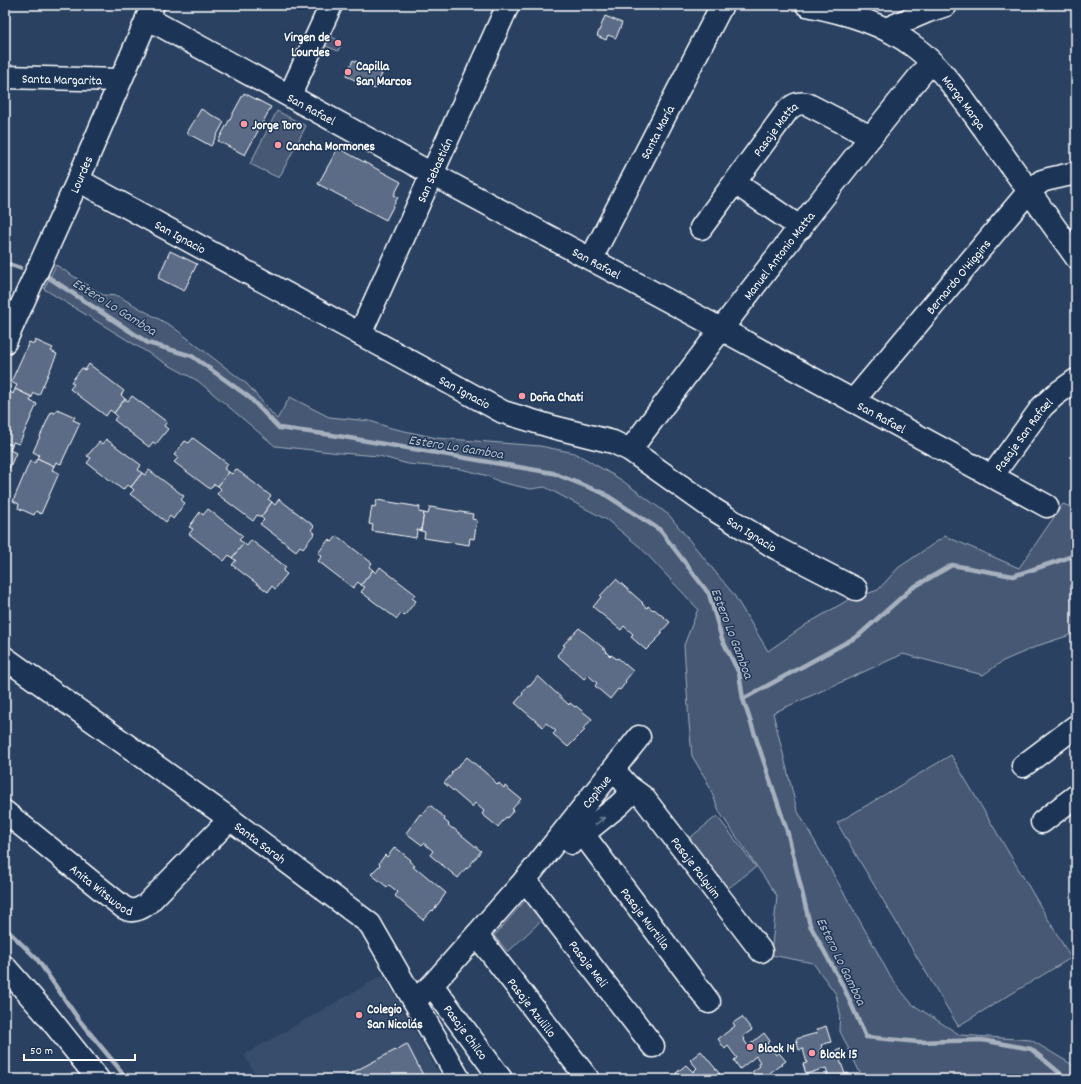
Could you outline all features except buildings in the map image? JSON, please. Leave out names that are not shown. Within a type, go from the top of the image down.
[{"type":"street","points":[[290,95],[331,5]]},
{"type":"street","name":"San Sebastián","points":[[360,334],[508,5]]},
{"type":"street","name":"Santa María","points":[[591,259],[722,5]]},
{"type":"street","name":"Marga Marga","points":[[807,5],[864,19],[886,29],[916,48],[931,62],[957,92],[1076,257]]},
{"type":"street","points":[[886,29],[922,13],[946,5]]},
{"type":"street","name":"San Rafael","points":[[150,11],[290,95],[432,174],[1047,506]]},
{"type":"street","name":"Lourdes","points":[[5,342],[78,180],[150,11]]},
{"type":"street","name":"Manuel Antonio Matta","points":[[630,450],[721,329],[931,62]]},
{"type":"street","name":"Santa Margarita","points":[[5,77],[120,80]]},
{"type":"street","name":"Pasaje Matta","points":[[701,228],[787,111],[796,104],[807,104],[871,137]]},
{"type":"street","name":"Bernardo O'Higgins","points":[[853,401],[1029,191],[1042,181],[1076,173]]},
{"type":"street","name":"San Ignacio","points":[[78,180],[503,412],[553,428],[613,442],[630,450],[713,508],[776,548],[856,589]]},
{"type":"street","points":[[735,183],[801,228]]},
{"type":"street","name":"Pasaje San Rafael","points":[[992,476],[1042,407],[1055,395],[1076,380]]},
{"type":"street","name":"Santa Sarah","points":[[5,658],[230,819],[370,924],[459,1079]]},
{"type":"street","points":[[1023,766],[1076,726]]},
{"type":"street","points":[[606,779],[639,738]]},
{"type":"street","name":"Copihue","points":[[414,1001],[432,984],[526,880],[606,779],[620,777],[628,786],[630,794],[627,798],[526,880]]},
{"type":"street","name":"Pasaje Palguim","points":[[628,786],[643,797],[761,951]]},
{"type":"street","points":[[1042,822],[1076,796]]},
{"type":"street","name":"Anita Witswood","points":[[5,812],[123,907],[135,911],[147,904],[230,819]]},
{"type":"street","name":"Pasaje Murtilla","points":[[583,834],[709,1002]]},
{"type":"street","name":"Pasaje Meli","points":[[526,880],[653,1046]]},
{"type":"street","name":"Pasaje Azulillo","points":[[477,935],[588,1079]]},
{"type":"street","points":[[5,967],[47,1015],[98,1079]]},
{"type":"street","name":"Pasaje Chilco","points":[[432,984],[501,1079]]},
{"type":"shaded area","points":[[326,34],[342,42],[338,51],[321,44]]},
{"type":"shaded area","name":"Cancha Mormones","points":[[277,111],[306,126],[279,178],[250,164]]},
{"type":"shaded area","points":[[56,265],[103,295],[118,296],[173,327],[247,384],[277,419],[290,397],[329,417],[370,421],[391,428],[437,438],[540,446],[575,453],[620,479],[669,515],[734,595],[768,651],[807,624],[848,600],[878,590],[898,568],[945,536],[1019,568],[1063,504],[1076,509],[1076,633],[1040,645],[1003,661],[983,675],[903,654],[773,713],[797,810],[891,978],[912,1004],[960,1035],[1031,1040],[1071,1064],[1076,1069],[1076,1079],[863,1079],[839,1029],[840,1012],[836,994],[813,963],[771,955],[777,896],[720,813],[707,781],[692,756],[684,645],[698,609],[640,547],[607,520],[545,487],[530,489],[500,482],[488,476],[461,469],[408,464],[379,456],[275,446],[198,381],[163,362],[44,289]]},
{"type":"shaded area","points":[[951,755],[1071,958],[958,1026],[837,823]]},
{"type":"shaded area","points":[[614,784],[621,790],[587,820]]},
{"type":"shaded area","points":[[717,816],[756,867],[726,890],[687,840]]},
{"type":"shaded area","points":[[529,896],[545,917],[508,952],[494,936]]},
{"type":"shaded area","name":"Colegio San Nicolás","points":[[383,975],[442,1079],[258,1079],[244,1055]]},
{"type":"waterway","name":"Estero Lo Gamboa","points":[[5,263],[20,268]]},
{"type":"waterway","name":"Estero Lo Gamboa","points":[[45,275],[148,343],[192,356],[249,397],[279,428],[332,435],[553,473],[603,493],[660,530],[709,594],[722,639],[739,673],[743,699],[788,834],[810,925],[843,986],[866,1037],[919,1042],[982,1040],[1031,1049],[1067,1079]]},
{"type":"waterway","points":[[743,699],[858,636],[912,588],[952,565],[1013,576],[1076,555]]},
{"type":"waterway","points":[[5,928],[37,959],[79,1020],[126,1079]]},
{"type":"place","name":"Virgen de Lourdes","points":[[338,43]]},
{"type":"place","name":"Capilla San Marcos","points":[[348,72]]},
{"type":"place","name":"Jorge Toro","points":[[244,124]]},
{"type":"place","name":"Cancha Mormones","points":[[278,145]]},
{"type":"place","name":"Doña Chati","points":[[522,396]]},
{"type":"place","name":"Colegio San Nicolás","points":[[359,1015]]},
{"type":"place","name":"Block 14","points":[[750,1047]]},
{"type":"place","name":"Block 15","points":[[812,1053]]}]
